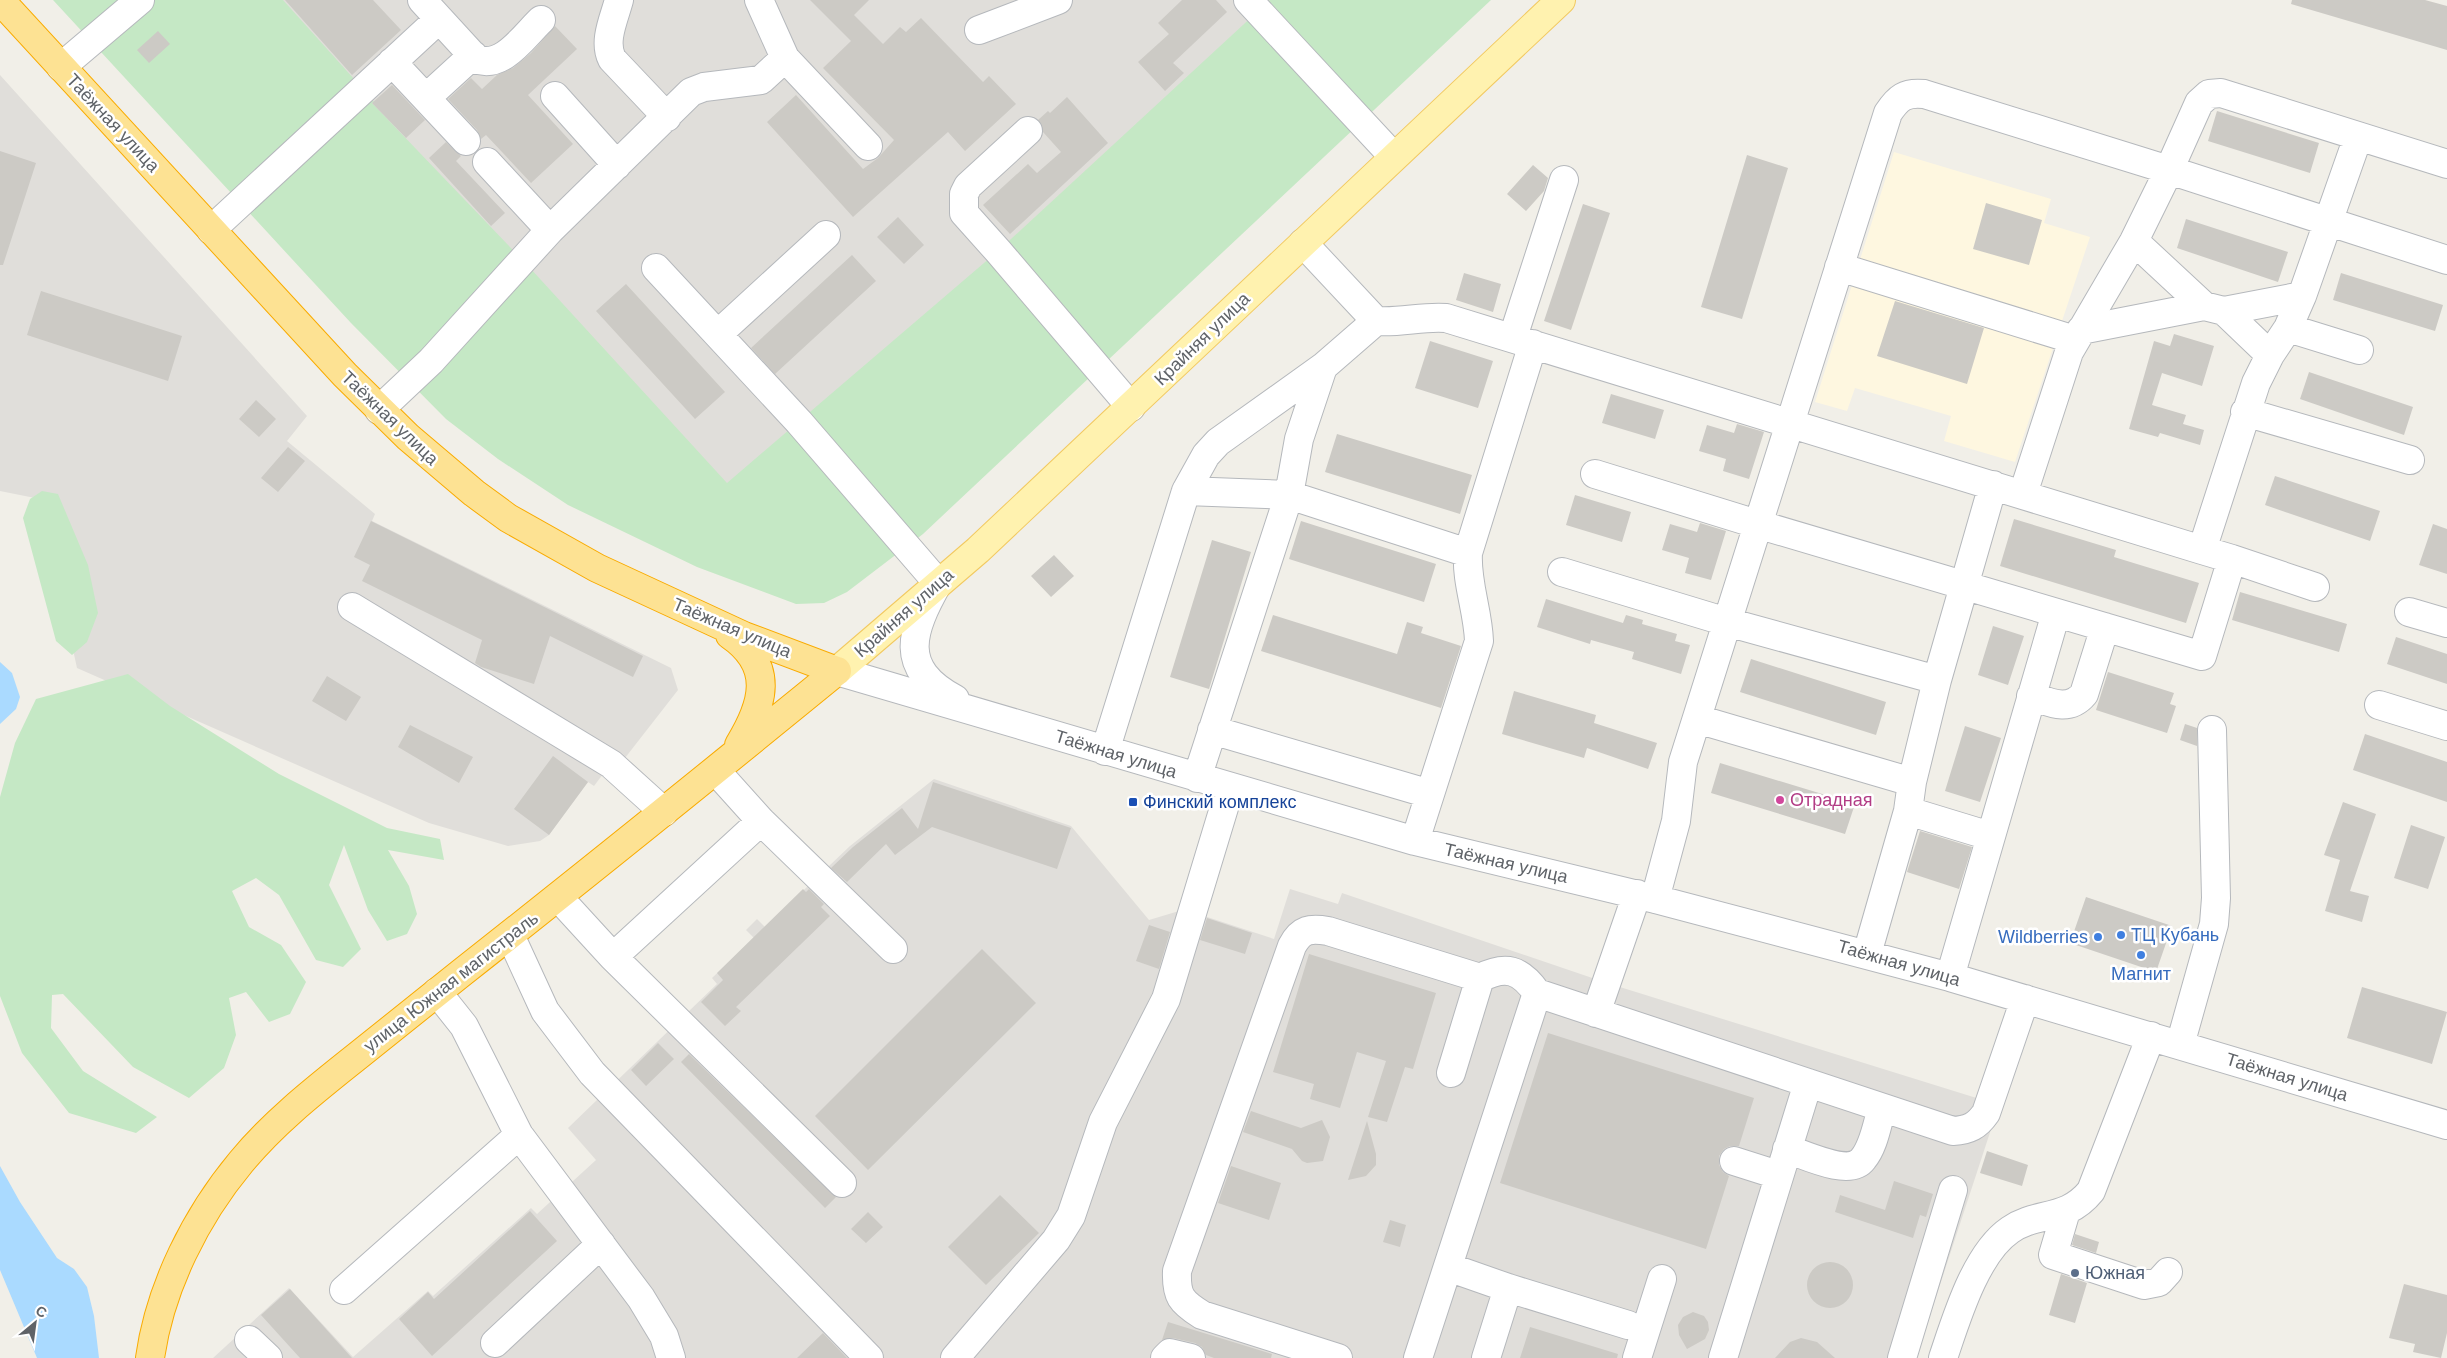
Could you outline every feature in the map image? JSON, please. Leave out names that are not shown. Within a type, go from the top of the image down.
[{"type":"highway","name":"Таёжная улица","points":[[0,0],[379,410],[440,465],[508,518],[597,568],[715,624],[837,671]]},
{"type":"highway","points":[[715,624],[740,641],[753,655],[760,672],[761,695],[756,711],[723,766]]},
{"type":"highway","name":"улица Южная магистраль","points":[[150,1358],[161,1307],[172,1276],[216,1194],[241,1162],[294,1108],[723,766],[837,671]]},
{"type":"main road","name":"Крайняя улица","points":[[837,671],[978,550],[1131,407],[1393,156],[1561,0]]},
{"type":"street","points":[[61,67],[140,0]]},
{"type":"street","points":[[619,0],[609,35],[608,50],[612,59],[667,117]]},
{"type":"street","points":[[759,0],[785,58],[868,146]]},
{"type":"street","points":[[979,30],[1058,0]]},
{"type":"street","points":[[1248,0],[1393,156]]},
{"type":"street","points":[[211,230],[392,62],[431,9],[473,55],[485,62],[501,58],[541,20]]},
{"type":"street","points":[[426,98],[473,55]]},
{"type":"street","points":[[379,410],[431,361],[550,230],[691,92],[704,87],[761,80],[785,58]]},
{"type":"street","points":[[392,62],[466,141]]},
{"type":"street","points":[[1596,1013],[1676,821],[1683,762],[1696,719],[1888,113],[1897,99],[1910,92],[1924,94],[2169,170],[2447,260]]},
{"type":"street","points":[[2023,494],[2061,372],[2078,335],[2134,241],[2199,103],[2209,94],[2221,93],[2447,164]]},
{"type":"street","points":[[555,96],[617,165]]},
{"type":"street","points":[[1028,131],[968,186],[964,194],[964,213],[1131,407]]},
{"type":"street","points":[[2202,550],[2245,412],[2270,355],[2288,328],[2302,296],[2330,222],[2358,137]]},
{"type":"street","points":[[487,162],[550,230]]},
{"type":"street","points":[[1415,841],[1479,641],[1478,625],[1467,565],[1468,553],[1564,180]]},
{"type":"street","points":[[718,334],[826,235]]},
{"type":"street","points":[[2134,241],[2270,355]]},
{"type":"street","points":[[1303,243],[1376,320],[1393,322],[1432,317],[1446,318],[2023,494],[2315,587]]},
{"type":"street","points":[[1839,267],[2078,335],[2214,308],[2302,296]]},
{"type":"street","points":[[656,268],[798,422],[938,583],[926,604],[916,632],[915,652],[918,666],[926,679],[934,686],[987,716]]},
{"type":"street","points":[[1105,750],[1186,491],[1206,455],[1218,442],[1323,367],[1376,320]]},
{"type":"street","points":[[2288,328],[2359,350]]},
{"type":"street","points":[[1197,778],[1290,495],[1298,439],[1323,367]]},
{"type":"street","points":[[2245,412],[2410,460]]},
{"type":"street","points":[[1596,474],[2202,656],[2232,559]]},
{"type":"street","points":[[1867,954],[1908,811],[1912,782],[1937,680],[1993,485]]},
{"type":"street","points":[[1186,491],[1290,495],[1468,553]]},
{"type":"street","points":[[1562,572],[1727,622],[1937,680]]},
{"type":"street","points":[[352,607],[611,764],[664,812]]},
{"type":"street","points":[[2409,612],[2447,623]]},
{"type":"street","points":[[1950,977],[2056,613]]},
{"type":"street","points":[[2031,696],[2057,705],[2068,706],[2078,702],[2084,694],[2105,627]]},
{"type":"street","name":"Таёжная улица","points":[[837,671],[1415,841],[1646,896],[1950,977],[2447,1125]]},
{"type":"street","points":[[2378,705],[2447,726]]},
{"type":"street","points":[[1696,719],[1912,782]]},
{"type":"street","points":[[1212,730],[1430,794]]},
{"type":"street","points":[[2180,1045],[2214,924],[2216,898],[2212,730]]},
{"type":"street","points":[[723,766],[761,821],[893,949]]},
{"type":"street","points":[[955,1358],[1056,1240],[1071,1216],[1101,1128],[1166,999],[1230,788]]},
{"type":"street","points":[[1908,811],[1990,836]]},
{"type":"street","points":[[613,956],[761,821]]},
{"type":"street","points":[[558,896],[613,956],[842,1183]]},
{"type":"street","points":[[1338,1358],[1202,1315],[1186,1305],[1176,1290],[1177,1271],[1292,946],[1301,932],[1316,928],[1480,978]]},
{"type":"street","points":[[510,935],[544,1010],[592,1073],[869,1358]]},
{"type":"street","points":[[1451,1073],[1480,978],[1495,970],[1517,972],[1527,980],[1536,993],[1953,1131],[1967,1130],[1979,1123],[1990,1103],[2025,1000]]},
{"type":"street","points":[[438,992],[464,1026],[519,1135],[641,1298],[664,1336],[671,1358]]},
{"type":"street","points":[[1418,1358],[1536,993]]},
{"type":"street","points":[[1943,1358],[1965,1297],[1980,1266],[1995,1244],[2010,1230],[2066,1211],[2081,1203],[2091,1191],[2151,1036]]},
{"type":"street","points":[[1723,1358],[1782,1162],[1808,1083]]},
{"type":"street","points":[[1734,1161],[1855,1167],[1863,1160],[1869,1150],[1882,1108]]},
{"type":"street","points":[[344,1290],[519,1135]]},
{"type":"street","points":[[1902,1358],[1953,1190]]},
{"type":"street","points":[[2066,1211],[2053,1255],[2144,1284],[2159,1282],[2168,1272]]},
{"type":"street","points":[[495,1343],[601,1244]]},
{"type":"street","points":[[1448,1268],[1628,1325]]},
{"type":"street","points":[[1637,1358],[1662,1279]]},
{"type":"street","points":[[1486,1358],[1508,1288]]},
{"type":"street","points":[[1165,1358],[1170,1353],[1177,1353],[1191,1358]]},
{"type":"shaded area","points":[[250,0],[1312,0],[732,514]]},
{"type":"shaded area","points":[[0,75],[307,416],[287,441],[375,514],[372,521],[671,668],[678,690],[625,758],[615,758],[594,786],[588,782],[549,835],[540,841],[508,846],[429,823],[77,668],[40,499],[0,491]]},
{"type":"shaded area","points":[[1894,152],[2051,199],[2044,223],[2090,237],[2015,462],[1944,441],[1951,416],[1855,388],[1847,411],[1815,402]]},
{"type":"shaded area","points":[[934,779],[1071,826],[1149,920],[1179,911],[1198,914],[1274,939],[1290,889],[1338,904],[1342,893],[1607,983],[1999,1105],[1916,1358],[213,1358],[289,1288],[353,1357],[428,1291],[433,1296],[531,1208],[537,1214],[596,1160],[568,1128],[717,984],[712,978],[754,938],[746,930],[757,919],[765,927],[850,846]]},
{"type":"green space","points":[[53,0],[283,0],[363,89],[374,102],[372,103],[530,268],[727,483],[998,251],[1270,0],[1491,0],[923,534],[847,592],[824,603],[796,604],[697,567],[568,505],[498,459],[446,419],[351,323]]},
{"type":"green space","points":[[42,491],[58,494],[88,565],[98,613],[87,642],[72,655],[56,641],[23,518],[30,499]]},
{"type":"green space","points":[[128,674],[170,706],[279,774],[387,828],[440,839],[444,860],[388,850],[409,886],[417,914],[407,934],[387,941],[368,910],[344,845],[329,885],[361,949],[343,967],[316,960],[279,895],[256,878],[232,891],[249,927],[281,945],[306,982],[290,1014],[269,1022],[246,992],[229,998],[236,1035],[224,1068],[189,1098],[133,1067],[63,994],[52,995],[51,1028],[83,1071],[157,1117],[136,1133],[69,1113],[22,1053],[0,996],[0,797],[15,743],[36,699]]},
{"type":"water","points":[[0,662],[12,673],[20,697],[16,709],[0,724]]},
{"type":"water","points":[[0,1166],[20,1202],[57,1258],[74,1269],[87,1287],[94,1316],[99,1358],[37,1358],[0,1270]]},
{"type":"building","points":[[285,0],[373,0],[401,30],[352,75]]},
{"type":"building","points":[[810,0],[869,0],[854,15],[883,44],[900,27],[906,32],[921,18],[983,82],[989,76],[1016,104],[965,151],[948,132],[853,217],[767,122],[796,95],[863,169],[878,158],[894,140],[823,68],[851,41]]},
{"type":"building","points":[[1182,0],[1216,0],[1227,12],[1173,63],[1184,73],[1165,91],[1138,62],[1169,34],[1158,23]]},
{"type":"building","points":[[2292,0],[2425,0],[2447,6],[2447,50],[2291,4]]},
{"type":"building","points":[[555,26],[577,49],[528,95],[573,144],[531,183],[486,135],[481,139],[477,130],[448,99],[471,78],[482,89],[497,75],[513,68],[531,53]]},
{"type":"building","points":[[158,31],[170,44],[149,63],[137,50]]},
{"type":"building","points":[[392,85],[425,120],[406,138],[372,103]]},
{"type":"building","points":[[1067,97],[1108,143],[1010,234],[983,205],[1028,164],[1037,173],[1061,152],[1043,132],[1038,120],[1048,111],[1050,113]]},
{"type":"building","points":[[2217,111],[2319,143],[2310,173],[2208,141]]},
{"type":"building","points":[[446,142],[461,156],[456,161],[505,213],[491,226],[429,158]]},
{"type":"building","points":[[0,151],[36,163],[3,265],[0,265]]},
{"type":"building","points":[[1747,155],[1788,168],[1742,319],[1701,307]]},
{"type":"building","points":[[1533,165],[1548,178],[1544,191],[1526,211],[1507,194]]},
{"type":"building","points":[[1986,203],[2042,220],[2029,265],[1973,249]]},
{"type":"building","points":[[1583,204],[1610,213],[1571,330],[1544,321]]},
{"type":"building","points":[[898,217],[924,245],[904,264],[877,237]]},
{"type":"building","points":[[2186,219],[2288,252],[2278,282],[2177,248]]},
{"type":"building","points":[[852,255],[876,281],[775,374],[751,348]]},
{"type":"building","points":[[1464,273],[1501,284],[1493,312],[1456,300]]},
{"type":"building","points":[[2341,273],[2443,305],[2435,331],[2333,300]]},
{"type":"building","points":[[626,284],[725,392],[695,419],[596,311]]},
{"type":"building","points":[[41,291],[182,336],[168,381],[27,335]]},
{"type":"building","points":[[1895,301],[1984,328],[1967,384],[1877,356]]},
{"type":"building","points":[[2174,334],[2214,346],[2202,386],[2162,373],[2152,405],[2186,415],[2183,424],[2204,430],[2200,445],[2160,433],[2158,437],[2129,429],[2154,341],[2170,346]]},
{"type":"building","points":[[1430,341],[1493,361],[1478,408],[1415,388]]},
{"type":"building","points":[[2309,372],[2413,407],[2404,435],[2300,399]]},
{"type":"building","points":[[1611,394],[1664,410],[1655,439],[1602,423]]},
{"type":"building","points":[[256,400],[276,419],[259,437],[239,419]]},
{"type":"building","points":[[1737,424],[1764,432],[1749,479],[1723,471],[1726,459],[1699,451],[1707,425],[1734,433]]},
{"type":"building","points":[[1337,434],[1472,475],[1460,514],[1325,472]]},
{"type":"building","points":[[288,447],[305,461],[278,492],[261,478]]},
{"type":"building","points":[[2275,476],[2380,511],[2370,541],[2265,505]]},
{"type":"building","points":[[1575,495],[1631,512],[1622,542],[1566,525]]},
{"type":"building","points":[[2014,519],[2116,550],[2114,557],[2199,583],[2186,623],[2000,566]]},
{"type":"building","points":[[371,521],[643,656],[633,677],[550,636],[534,684],[481,667],[475,663],[482,640],[362,581],[370,565],[354,557]]},
{"type":"building","points":[[1301,521],[1436,564],[1424,602],[1289,559]]},
{"type":"building","points":[[1700,523],[1726,531],[1711,580],[1685,573],[1689,558],[1662,550],[1670,524],[1697,532]]},
{"type":"building","points":[[2433,524],[2447,529],[2447,574],[2419,565]]},
{"type":"building","points":[[1212,540],[1251,552],[1209,689],[1170,677]]},
{"type":"building","points":[[1054,555],[1074,576],[1051,597],[1031,576]]},
{"type":"building","points":[[2240,592],[2347,624],[2339,652],[2232,620]]},
{"type":"building","points":[[1546,599],[1623,623],[1626,615],[1643,620],[1642,624],[1677,634],[1675,641],[1690,645],[1681,674],[1632,659],[1634,652],[1591,640],[1590,644],[1537,627]]},
{"type":"building","points":[[1273,615],[1397,654],[1407,622],[1423,627],[1421,633],[1461,646],[1441,708],[1261,651]]},
{"type":"building","points":[[1993,626],[2024,636],[2008,685],[1978,675]]},
{"type":"building","points":[[2396,637],[2447,654],[2447,684],[2387,664]]},
{"type":"building","points":[[1751,659],[1886,702],[1876,735],[1740,692]]},
{"type":"building","points":[[2108,672],[2174,693],[2170,704],[2176,706],[2167,733],[2096,710]]},
{"type":"building","points":[[327,676],[361,697],[346,721],[312,701]]},
{"type":"building","points":[[1514,691],[1596,715],[1594,723],[1657,743],[1648,769],[1587,748],[1584,758],[1502,734]]},
{"type":"building","points":[[2185,724],[2197,728],[2197,746],[2180,740]]},
{"type":"building","points":[[410,725],[473,757],[459,783],[398,747]]},
{"type":"building","points":[[1965,726],[2001,738],[1980,802],[1945,791]]},
{"type":"building","points":[[2365,734],[2447,762],[2447,802],[2353,770]]},
{"type":"building","points":[[553,756],[588,782],[549,835],[514,809]]},
{"type":"building","points":[[1720,763],[1855,804],[1845,834],[1711,793]]},
{"type":"building","points":[[933,782],[1071,828],[1057,869],[932,827],[895,855],[886,844],[847,882],[831,868],[853,847],[902,808],[918,829]]},
{"type":"building","points":[[2343,802],[2376,814],[2350,891],[2369,896],[2362,922],[2325,911],[2340,860],[2324,855]]},
{"type":"building","points":[[2411,825],[2445,837],[2428,889],[2394,878]]},
{"type":"building","points":[[1920,831],[1972,847],[1959,889],[1907,872]]},
{"type":"building","points":[[803,889],[806,892],[809,889],[824,904],[821,907],[830,916],[736,1007],[741,1011],[725,1026],[701,1002],[723,980],[717,973]]},
{"type":"building","name":"ТЦ Кубань","points":[[2086,897],[2172,926],[2156,972],[2070,943]]},
{"type":"building","points":[[1207,918],[1252,933],[1245,954],[1200,940]]},
{"type":"building","points":[[1149,925],[1170,932],[1159,969],[1136,961]]},
{"type":"building","points":[[982,949],[1036,1003],[868,1170],[815,1116]]},
{"type":"building","points":[[1309,954],[1436,993],[1413,1069],[1405,1067],[1387,1122],[1368,1117],[1386,1061],[1357,1052],[1340,1108],[1310,1099],[1314,1084],[1273,1072]]},
{"type":"building","points":[[2362,987],[2447,1012],[2432,1064],[2347,1038]]},
{"type":"building","points":[[1548,1033],[1754,1098],[1739,1146],[1730,1146],[1724,1149],[1719,1156],[1719,1165],[1723,1172],[1729,1176],[1706,1249],[1500,1183]]},
{"type":"building","points":[[658,1043],[674,1059],[646,1086],[631,1070]]},
{"type":"building","points":[[689,1054],[836,1197],[825,1208],[681,1062]]},
{"type":"building","points":[[1251,1111],[1301,1128],[1322,1120],[1330,1137],[1323,1161],[1307,1163],[1302,1161],[1292,1149],[1243,1132]]},
{"type":"building","points":[[1367,1121],[1376,1154],[1376,1165],[1366,1176],[1348,1180]]},
{"type":"building","points":[[1987,1151],[2028,1165],[2022,1186],[1980,1173]]},
{"type":"building","points":[[1231,1166],[1281,1183],[1269,1220],[1218,1203]]},
{"type":"building","points":[[1894,1181],[1933,1194],[1926,1217],[1920,1215],[1913,1238],[1835,1212],[1840,1195],[1885,1210]]},
{"type":"building","points":[[1000,1195],[1039,1233],[986,1285],[948,1247]]},
{"type":"building","points":[[530,1211],[557,1241],[432,1356],[399,1319],[428,1292],[434,1299]]},
{"type":"building","points":[[868,1212],[883,1227],[866,1243],[851,1229]]},
{"type":"building","points":[[1390,1220],[1406,1225],[1400,1247],[1383,1242]]},
{"type":"building","points":[[2075,1234],[2099,1242],[2096,1253],[2072,1245]]},
{"type":"building","points":[[1826,1262],[1834,1262],[1843,1266],[1849,1272],[1853,1285],[1849,1298],[1843,1304],[1834,1308],[1826,1308],[1817,1304],[1811,1298],[1807,1289],[1807,1281],[1811,1272],[1817,1266]]},
{"type":"building","points":[[2061,1274],[2087,1283],[2075,1323],[2049,1315]]},
{"type":"building","points":[[2404,1284],[2447,1295],[2447,1333],[2441,1358],[2413,1352],[2415,1344],[2389,1338]]},
{"type":"building","points":[[290,1289],[352,1358],[300,1358],[261,1315]]},
{"type":"building","points":[[1693,1312],[1704,1316],[1708,1322],[1709,1330],[1705,1339],[1687,1349],[1679,1335],[1678,1325],[1683,1317]]},
{"type":"building","points":[[1168,1322],[1272,1354],[1271,1358],[1214,1358],[1206,1355],[1202,1347],[1195,1343],[1173,1338],[1162,1340]]},
{"type":"building","points":[[1530,1327],[1618,1354],[1617,1358],[1520,1358]]},
{"type":"building","points":[[823,1333],[847,1358],[797,1358]]},
{"type":"building","points":[[1801,1338],[1817,1342],[1835,1358],[1775,1358],[1790,1342]]},
{"type":"place","name":"Отрадная","points":[[1780,800]]},
{"type":"place","name":"Финский комплекс","points":[[1133,802]]},
{"type":"place","name":"ТЦ Кубань","points":[[2121,935]]},
{"type":"place","name":"Wildberries","points":[[2098,937]]},
{"type":"place","name":"Магнит","points":[[2141,955]]},
{"type":"place","name":"Южная","points":[[2075,1273]]}]
